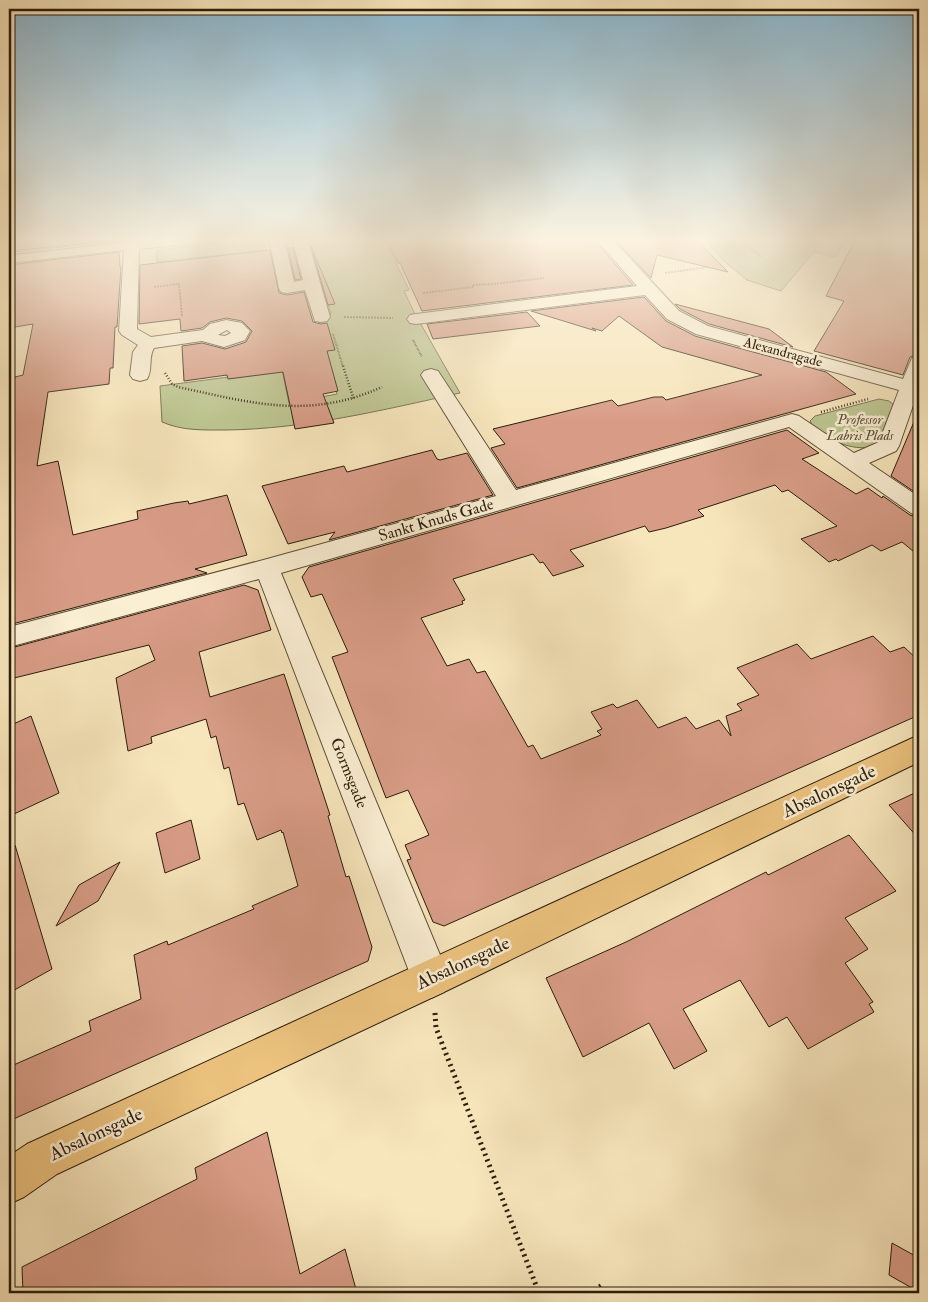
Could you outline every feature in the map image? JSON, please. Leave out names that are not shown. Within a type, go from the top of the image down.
[{"type":"main road","name":"Absalonsgade","points":[[9,1182],[42,1159],[919,748]]},
{"type":"street","points":[[130,299],[128,330],[148,342],[208,335]]},
{"type":"street","points":[[315,299],[321,317]]},
{"type":"street","points":[[416,319],[540,299]]},
{"type":"street","name":"Alexandragade","points":[[658,299],[673,315],[702,330],[910,387]]},
{"type":"street","points":[[140,375],[142,352],[148,342]]},
{"type":"street","points":[[853,462],[888,446],[919,362]]},
{"type":"street","points":[[431,375],[510,499]]},
{"type":"street","points":[[792,420],[919,508]]},
{"type":"street","name":"Sankt Knuds Gade","points":[[9,637],[267,568],[792,420]]},
{"type":"street","name":"Gormsgade","points":[[267,568],[431,978]]},
{"type":"path","points":[[180,299],[184,338]]},
{"type":"path","points":[[321,317],[393,318]]},
{"type":"path","points":[[332,331],[354,400]]},
{"type":"path","points":[[411,336],[431,375]]},
{"type":"path","points":[[140,375],[165,372],[172,384],[178,387],[277,406],[310,407],[354,400],[382,388]]},
{"type":"path","points":[[792,420],[910,387]]},
{"type":"path","points":[[431,978],[436,1028],[539,1293]]},
{"type":"path","points":[[589,1293],[601,1286]]},
{"type":"green space","points":[[326,299],[408,299],[460,393],[344,418],[256,429],[201,430],[178,427],[162,422],[160,386],[282,370],[289,403],[337,394],[319,329],[319,322],[331,314]]},
{"type":"green space","name":"Professor Labris Plads","points":[[879,399],[889,401],[894,405],[888,425],[881,439],[871,446],[862,448],[841,444],[821,433],[810,421],[815,416]]},
{"type":"building","points":[[9,299],[119,299],[113,368],[110,368],[109,384],[48,392],[37,466],[58,461],[73,535],[138,519],[137,511],[188,501],[189,504],[227,495],[247,555],[195,569],[207,573],[12,624],[12,617],[9,618],[9,395],[11,394],[15,377],[23,375],[33,324],[9,328]]},
{"type":"building","points":[[139,299],[306,299],[313,322],[327,323],[335,350],[327,351],[338,391],[323,394],[334,423],[295,429],[283,372],[228,379],[227,375],[184,381],[182,346],[202,343],[225,349],[246,342],[252,331],[242,321],[226,318],[210,322],[202,328],[181,331],[180,319],[139,324]]},
{"type":"building","points":[[326,299],[333,299],[335,304],[328,305]]},
{"type":"building","points":[[416,299],[521,299],[422,311]]},
{"type":"building","points":[[630,299],[646,299],[666,321],[695,336],[826,372],[856,394],[517,488],[491,448],[505,444],[493,429],[612,400],[618,406],[654,397],[663,397],[666,400],[762,375],[662,347],[619,316],[602,331],[592,328],[596,331],[531,311]]},
{"type":"building","points":[[836,299],[919,299],[919,354],[910,357],[903,375],[814,351],[844,301]]},
{"type":"building","points":[[675,304],[769,329],[793,347],[709,324],[680,309]]},
{"type":"building","points":[[527,312],[540,326],[433,339],[427,324]]},
{"type":"building","points":[[919,410],[919,495],[891,476]]},
{"type":"building","points":[[787,430],[819,453],[802,459],[856,494],[868,488],[910,515],[919,518],[919,556],[902,542],[881,551],[872,545],[838,561],[836,559],[829,562],[801,539],[837,526],[788,490],[782,492],[775,485],[698,510],[704,516],[649,532],[645,526],[570,550],[584,566],[553,576],[543,562],[540,563],[533,554],[453,579],[465,600],[462,601],[463,604],[421,618],[447,666],[469,659],[477,673],[485,671],[528,747],[533,745],[541,759],[601,735],[597,731],[602,729],[591,712],[613,704],[617,708],[637,700],[658,728],[686,717],[696,729],[719,720],[731,736],[726,716],[742,710],[737,704],[759,695],[737,668],[797,644],[811,659],[873,636],[890,652],[904,647],[919,661],[919,715],[444,926],[433,922],[407,860],[411,859],[405,845],[429,835],[408,790],[386,798],[332,657],[348,652],[322,594],[311,597],[302,577],[309,567]]},
{"type":"building","points":[[432,450],[437,459],[440,460],[467,453],[493,495],[329,540],[335,532],[288,544],[262,486],[344,466],[347,472]]},
{"type":"building","points":[[244,585],[258,590],[271,630],[199,652],[210,697],[284,674],[330,815],[328,816],[346,877],[349,876],[372,947],[368,961],[9,1121],[9,1067],[91,1031],[89,1021],[141,999],[134,955],[167,941],[168,945],[254,909],[252,906],[298,886],[283,832],[281,830],[257,840],[244,803],[238,805],[229,767],[224,769],[216,736],[211,738],[206,719],[151,737],[152,743],[128,751],[116,678],[155,660],[149,645],[10,679],[11,648]]},
{"type":"building","points":[[31,716],[59,793],[14,814],[9,798],[9,726]]},
{"type":"building","points":[[919,791],[919,839],[889,805]]},
{"type":"building","points":[[191,820],[200,859],[165,873],[156,833]]},
{"type":"building","points":[[849,835],[896,891],[845,918],[868,949],[845,963],[873,1002],[869,1004],[874,1012],[808,1049],[787,1017],[769,1027],[740,980],[683,1009],[707,1051],[674,1069],[649,1023],[583,1057],[546,978],[626,942],[766,872],[768,875]]},
{"type":"building","points":[[15,845],[52,969],[9,993],[9,846]]},
{"type":"building","points":[[120,862],[98,901],[56,926],[79,885]]},
{"type":"building","points":[[267,1132],[300,1274],[345,1249],[357,1293],[23,1293],[22,1267],[197,1179],[195,1168]]},
{"type":"building","points":[[892,1243],[919,1258],[919,1292],[889,1275]]}]
